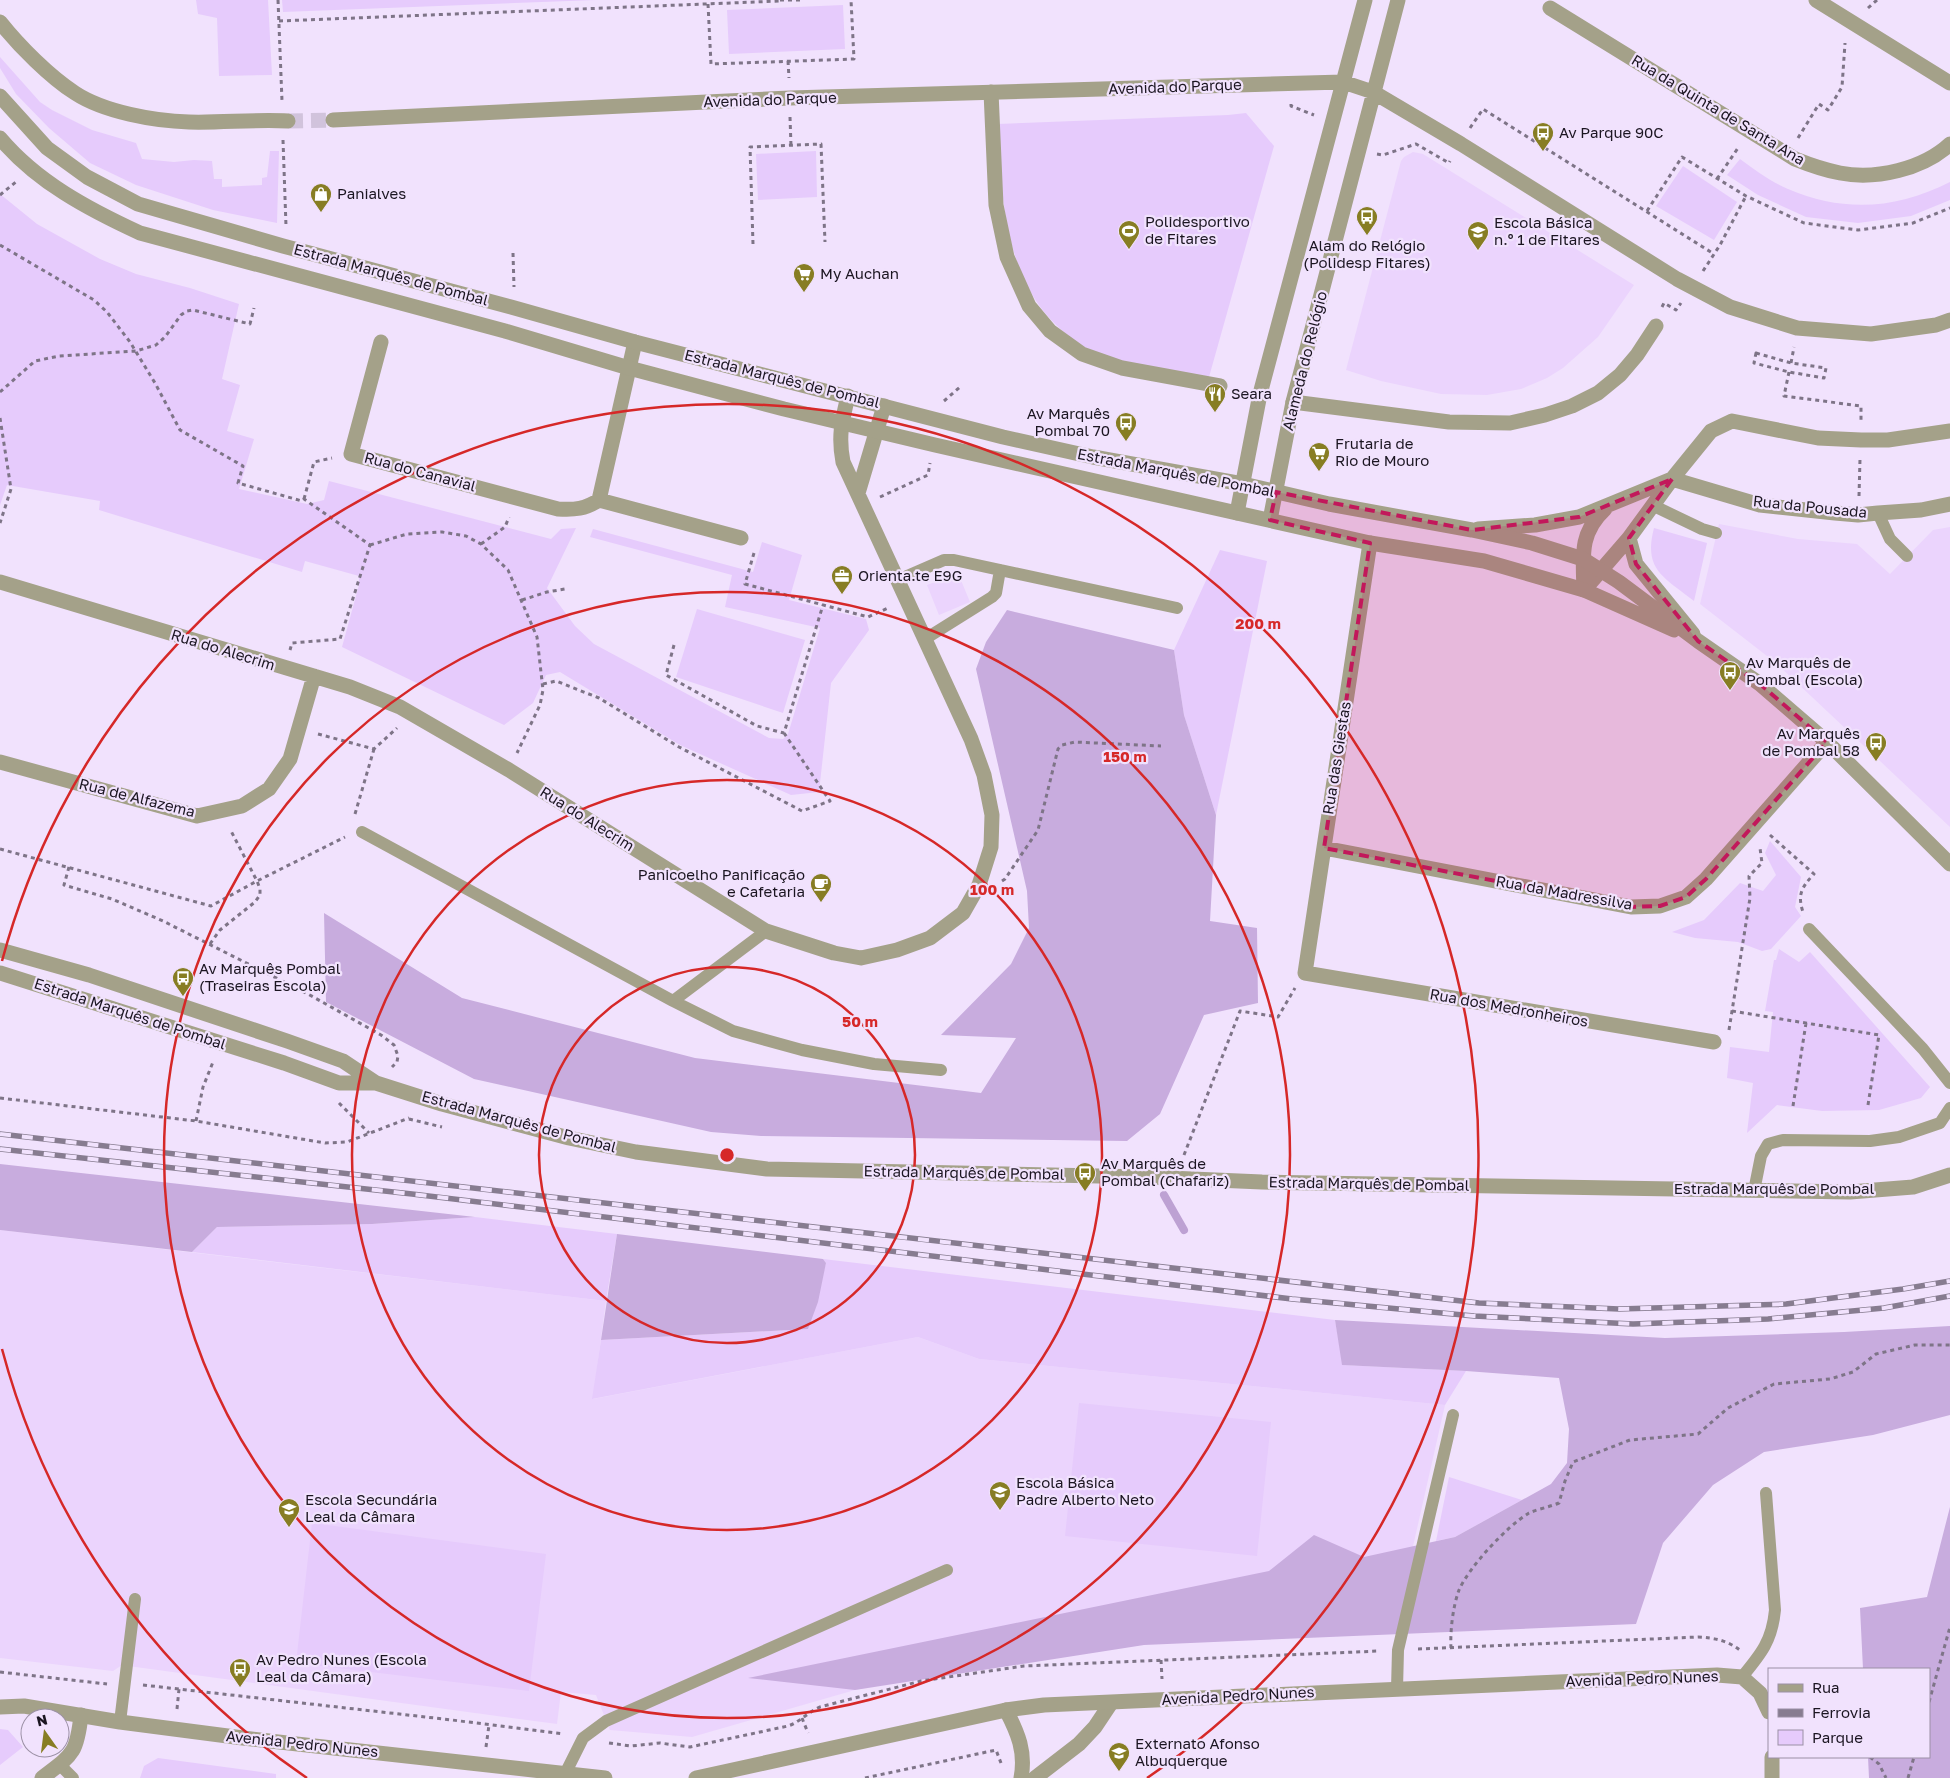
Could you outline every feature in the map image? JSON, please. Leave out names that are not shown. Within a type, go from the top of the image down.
[{"type":"street","points":[[1237,513],[1260,394],[1365,0]]},
{"type":"street","name":"Alameda do Relógio","points":[[1270,520],[1293,402],[1398,0]]},
{"type":"street","points":[[1816,0],[1950,83]]},
{"type":"street","name":"Rua da Quinta de Santa Ana","points":[[1550,8],[1795,159],[1819,168],[1854,174],[1886,173],[1928,159],[1950,144]]},
{"type":"street","points":[[0,22],[50,73],[75,94],[103,107],[140,116],[187,122],[285,121]]},
{"type":"street","name":"Avenida do Parque","points":[[333,120],[790,98],[1343,82],[1374,92],[1677,279],[1730,306],[1797,328],[1871,334],[1936,325],[1950,320]]},
{"type":"street","points":[[992,92],[996,205],[1007,257],[1029,306],[1050,331],[1082,354],[1122,368],[1220,386]]},
{"type":"street","name":"Estrada Marquês de Pombal","points":[[0,96],[47,148],[87,177],[138,204],[283,246],[511,306],[636,342],[1003,437],[1093,458],[1243,484],[1329,504],[1472,530],[1532,543],[1584,560],[1603,571],[1760,684],[1827,742],[1950,864]]},
{"type":"street","name":"Estrada Marquês de Pombal","points":[[0,138],[14,155],[45,180],[96,213],[140,233],[505,331],[629,368],[878,432],[1370,543],[1484,561],[1584,590],[1698,641]]},
{"type":"street","points":[[1293,402],[1449,422],[1510,423],[1546,415],[1572,406],[1598,393],[1620,375],[1637,356],[1656,326]]},
{"type":"street","name":"Rua do Canavial","points":[[381,342],[351,454],[558,509],[576,510],[588,507],[599,500]]},
{"type":"street","points":[[636,342],[599,500],[741,538]]},
{"type":"street","name":"Rua do Alecrim","points":[[0,582],[350,687],[400,707],[509,770],[766,931],[834,953],[861,958],[897,950],[930,938],[964,913],[979,884],[991,847],[992,815],[984,775],[970,739],[843,462],[839,444],[848,396]]},
{"type":"street","points":[[858,493],[878,432],[884,406]]},
{"type":"street","points":[[1584,590],[1603,571],[1672,478],[1711,431],[1732,420],[1818,438],[1888,440],[1950,431]]},
{"type":"street","points":[[1472,530],[1535,525],[1579,517],[1672,478]]},
{"type":"street","name":"Rua da Pousada","points":[[1672,478],[1760,505],[1858,514],[1921,510],[1950,504]]},
{"type":"street","points":[[1584,590],[1584,560],[1587,532],[1595,518],[1610,505]]},
{"type":"street","name":"Estrada Marquês de Pombal","points":[[1629,538],[1636,564],[1698,641]]},
{"type":"street","name":"Rua das Giestas","points":[[1304,973],[1370,543]]},
{"type":"street","name":"Rua de Alfazema","points":[[0,762],[198,816],[242,806],[269,789],[290,759],[314,676]]},
{"type":"street","name":"Rua da Madressilva","points":[[1324,848],[1631,907],[1660,906],[1686,896],[1760,826],[1827,742]]},
{"type":"street","name":"Estrada Marquês de Pombal","points":[[0,950],[89,976],[287,1041],[343,1061],[376,1083],[442,1104],[570,1138],[617,1148],[767,1169],[1146,1177],[1271,1182],[1850,1192],[1913,1188],[1950,1175]]},
{"type":"street","name":"Estrada Marquês de Pombal","points":[[0,973],[220,1042],[339,1083],[376,1083]]},
{"type":"street","name":"Rua dos Medronheiros","points":[[1304,973],[1714,1042]]},
{"type":"street","name":"Avenida Pedro Nunes","points":[[696,1778],[1006,1710],[1044,1705],[1717,1675],[1742,1677]]},
{"type":"street","points":[[1742,1677],[1760,1692],[1768,1710]]},
{"type":"street","points":[[1035,1778],[1079,1744],[1096,1727],[1111,1703]]},
{"type":"street","name":"Avenida Pedro Nunes","points":[[3,1706],[243,1738],[565,1776],[605,1778]]},
{"type":"street","points":[[1006,1710],[1021,1742],[1023,1756],[1021,1778]]},
{"type":"street","points":[[42,1778],[71,1754],[76,1746],[81,1715]]},
{"type":"street","points":[[1772,1758],[1772,1778]]},
{"type":"lane","points":[[1652,505],[1702,529],[1716,533]]},
{"type":"lane","points":[[1878,513],[1890,539],[1907,556]]},
{"type":"lane","points":[[898,580],[944,560],[954,560],[1177,608]]},
{"type":"lane","points":[[925,640],[992,597],[996,593],[1000,570]]},
{"type":"lane","points":[[362,832],[673,1001],[733,1031],[802,1050],[874,1064],[941,1070]]},
{"type":"lane","points":[[1809,929],[1922,1049],[1950,1083]]},
{"type":"lane","points":[[673,1001],[766,931]]},
{"type":"lane","points":[[1754,1191],[1761,1156],[1768,1144],[1783,1140],[1870,1141],[1899,1137],[1940,1123],[1950,1108]]},
{"type":"lane","points":[[1397,1689],[1398,1650],[1453,1415]]},
{"type":"lane","points":[[1742,1677],[1764,1649],[1776,1610],[1766,1492]]},
{"type":"lane","points":[[565,1776],[584,1738],[606,1721],[947,1570]]},
{"type":"lane","points":[[120,1722],[136,1599]]},
{"type":"lane","points":[[59,1764],[73,1778]]},
{"type":"path","points":[[277,227],[286,229],[285,121],[278,0]]},
{"type":"path","points":[[279,21],[800,0]]},
{"type":"path","points":[[708,4],[711,64],[854,59],[851,0]]},
{"type":"path","points":[[1810,120],[1819,104],[1828,110],[1842,87]]},
{"type":"path","points":[[753,244],[750,148],[821,144],[825,242]]},
{"type":"path","points":[[1718,178],[1737,148]]},
{"type":"path","points":[[1714,254],[1647,211],[1682,157],[1746,196],[1804,223],[1858,230],[1914,223],[1950,208]]},
{"type":"path","points":[[1720,245],[1746,196]]},
{"type":"path","points":[[0,245],[94,300],[106,312],[136,351],[156,383],[180,430],[243,466],[238,483],[302,501],[304,499],[370,545]]},
{"type":"path","points":[[0,392],[35,361],[59,356],[136,351],[156,346],[165,338],[181,315],[194,310],[250,324],[254,308]]},
{"type":"path","points":[[1756,353],[1791,364],[1826,368],[1824,378],[1789,372],[1754,363],[1756,353]]},
{"type":"path","points":[[0,418],[11,489],[0,523]]},
{"type":"path","points":[[304,499],[314,462],[351,454]]},
{"type":"path","points":[[481,544],[505,527],[518,498]]},
{"type":"path","points":[[370,545],[407,534],[442,532],[466,536],[481,544],[508,570],[537,637],[543,684],[540,705],[509,770]]},
{"type":"path","points":[[741,538],[757,542],[745,584],[868,617]]},
{"type":"path","points":[[285,668],[292,643],[340,639],[370,545]]},
{"type":"path","points":[[522,600],[547,592],[565,589]]},
{"type":"path","points":[[784,733],[823,605]]},
{"type":"path","points":[[543,684],[556,681],[599,698],[679,747],[802,810],[830,801],[784,733],[757,726],[666,675],[674,645]]},
{"type":"path","points":[[354,818],[374,749],[412,714]]},
{"type":"path","points":[[312,732],[374,749]]},
{"type":"path","points":[[979,884],[999,882],[1005,879],[1038,830],[1058,749],[1062,745],[1075,742],[1161,746]]},
{"type":"path","points":[[210,944],[220,930],[255,902],[260,895],[257,881],[221,810]]},
{"type":"path","points":[[1760,826],[1814,874],[1802,887],[1801,905],[1809,929]]},
{"type":"path","points":[[1714,1042],[1726,1045],[1750,898],[1749,876],[1762,862],[1760,826]]},
{"type":"path","points":[[0,849],[211,906],[349,836]]},
{"type":"path","points":[[69,868],[64,885],[112,899],[210,944],[308,994],[381,1035],[394,1045],[398,1056],[397,1062],[376,1083]]},
{"type":"path","points":[[1184,1155],[1240,1011],[1278,1017],[1304,973]]},
{"type":"path","points":[[1732,1011],[1879,1035]]},
{"type":"path","points":[[1868,1105],[1879,1035],[1895,1020]]},
{"type":"path","points":[[1793,1106],[1806,1023]]},
{"type":"path","points":[[196,1121],[203,1088],[220,1042]]},
{"type":"path","points":[[0,1098],[196,1121],[324,1143],[347,1142],[442,1104]]},
{"type":"path","points":[[1451,1648],[1450,1632],[1459,1591],[1474,1565],[1501,1536],[1529,1513],[1559,1504],[1565,1481],[1573,1462],[1630,1440],[1698,1434],[1728,1408],[1774,1384],[1830,1379],[1853,1372],[1876,1354],[1915,1344],[1950,1345]]},
{"type":"path","points":[[1930,1698],[1950,1627]]},
{"type":"path","points":[[616,1744],[643,1746],[660,1743],[690,1747],[795,1724],[820,1707],[921,1681],[1024,1666],[1698,1637],[1718,1638],[1731,1643],[1740,1650]]},
{"type":"path","points":[[0,1672],[103,1684]]},
{"type":"path","points":[[142,1685],[555,1733]]},
{"type":"path","points":[[865,1778],[996,1750],[1001,1764],[1001,1772]]},
{"type":"path","points":[[1871,1758],[1880,1764],[1886,1778]]},
{"type":"path","points":[[1908,1778],[1914,1758]]},
{"type":"highlighted area","points":[[1672,479],[1629,538],[1636,564],[1698,641],[1760,684],[1827,742],[1706,879],[1686,897],[1660,906],[1631,907],[1324,848],[1370,543],[1270,520],[1276,492],[1472,530],[1579,517]]},
{"type":"shaded area","name":"Escola Básica n.º 1 de Fitares","points":[[1413,152],[1423,154],[1634,285],[1598,337],[1563,368],[1547,378],[1521,389],[1487,395],[1441,394],[1381,381],[1346,370],[1401,161]]},
{"type":"shaded area","points":[[1719,524],[1798,539],[1857,544],[1890,574],[1933,530],[1950,527],[1950,827],[1776,663],[1700,604]]},
{"type":"shaded area","points":[[958,573],[970,602],[939,615],[927,585]]},
{"type":"shaded area","points":[[1007,610],[1174,650],[1184,715],[1216,815],[1210,921],[1257,928],[1258,1003],[1204,1015],[1160,1114],[1127,1141],[761,1136],[711,1132],[474,1079],[326,1002],[324,913],[462,998],[695,1058],[981,1093],[1016,1038],[941,1035],[1011,964],[1029,928],[1027,891],[976,669],[986,642]]},
{"type":"shaded area","points":[[0,1164],[475,1217],[372,1224],[217,1227],[192,1252],[0,1230]]},
{"type":"shaded area","points":[[0,1230],[606,1301],[593,1399],[918,1337],[979,1359],[1445,1405],[1397,1617],[1143,1633],[855,1690],[692,1737],[610,1730],[596,1695],[561,1692],[557,1724],[122,1665],[113,1671],[0,1658]]},
{"type":"shaded area","points":[[617,1234],[823,1259],[826,1263],[818,1302],[808,1329],[601,1340]]},
{"type":"shaded area","points":[[1335,1320],[1665,1338],[1844,1332],[1950,1326],[1950,1415],[1873,1435],[1764,1452],[1713,1485],[1663,1543],[1636,1624],[1144,1645],[855,1690],[748,1678],[1269,1571],[1314,1535],[1364,1557],[1455,1537],[1551,1484],[1567,1463],[1569,1429],[1559,1378],[1342,1365]]},
{"type":"shaded area","points":[[1950,1507],[1950,1778],[1869,1778],[1868,1758],[1930,1758],[1930,1668],[1863,1668],[1860,1608],[1927,1597]]},
{"type":"green space","points":[[196,0],[268,0],[272,75],[219,76],[217,18],[198,14]]},
{"type":"green space","points":[[282,0],[596,0],[283,12]]},
{"type":"green space","points":[[843,5],[845,49],[729,54],[727,10]]},
{"type":"green space","points":[[0,57],[40,102],[52,110],[92,130],[136,143],[142,159],[174,162],[212,161],[214,179],[222,179],[222,187],[262,185],[262,178],[267,177],[270,151],[279,151],[277,223],[213,210],[136,185],[90,163],[49,128],[16,94],[0,68]]},
{"type":"green space","name":"Polidesportivo de Fitares","points":[[1246,113],[1274,146],[1209,377],[1112,360],[1085,348],[1047,316],[1031,293],[1019,267],[1005,211],[997,124]]},
{"type":"green space","points":[[816,151],[817,197],[758,200],[756,154]]},
{"type":"green space","points":[[1740,159],[1763,176],[1782,186],[1809,197],[1829,202],[1870,205],[1890,202],[1910,198],[1950,182],[1950,200],[1911,216],[1858,223],[1806,217],[1758,195],[1727,175]]},
{"type":"green space","points":[[1683,166],[1737,202],[1714,240],[1656,206]]},
{"type":"green space","points":[[0,194],[37,224],[100,259],[136,274],[190,288],[239,304],[222,379],[240,385],[227,431],[254,439],[239,489],[307,504],[324,500],[329,481],[551,539],[561,529],[576,528],[547,588],[575,626],[594,644],[769,738],[783,739],[788,734],[820,628],[725,607],[732,575],[590,537],[593,529],[753,572],[762,542],[802,555],[789,600],[866,619],[869,630],[831,683],[819,792],[791,795],[680,745],[560,672],[546,675],[533,703],[504,725],[342,647],[359,585],[359,576],[305,561],[302,572],[99,510],[100,501],[7,485],[0,505]]},
{"type":"green space","points":[[1654,528],[1707,543],[1694,601],[1665,578],[1654,563],[1651,554],[1651,542]]},
{"type":"green space","points":[[1220,550],[1267,561],[1216,815],[1184,715],[1174,650]]},
{"type":"green space","points":[[697,609],[805,640],[783,713],[676,677]]},
{"type":"green space","points":[[1770,841],[1801,877],[1795,907],[1801,916],[1771,949],[1762,951],[1738,942],[1695,938],[1672,932],[1704,920],[1740,883],[1763,891],[1776,875],[1765,853]]},
{"type":"green space","points":[[1779,949],[1799,962],[1810,952],[1930,1087],[1921,1098],[1879,1110],[1822,1111],[1777,1105],[1747,1133],[1753,1083],[1727,1078],[1730,1047],[1769,1052],[1773,1012],[1765,1011],[1774,960],[1776,960]]},
{"type":"green space","points":[[475,1217],[617,1234],[606,1301],[192,1252],[217,1227],[372,1224]]},
{"type":"green space","points":[[823,1259],[1335,1320],[1343,1365],[1466,1371],[1445,1405],[979,1359],[918,1337],[592,1399],[601,1340],[808,1329],[826,1263]]},
{"type":"green space","points":[[1079,1403],[1271,1422],[1257,1556],[1065,1536]]},
{"type":"green space","points":[[1449,1477],[1522,1500],[1455,1537],[1436,1541]]},
{"type":"green space","points":[[312,1523],[546,1554],[529,1691],[296,1663]]},
{"type":"green space","points":[[0,1729],[8,1730],[20,1744],[20,1749],[0,1765]]},
{"type":"green space","points":[[158,1758],[276,1774],[276,1778],[140,1778],[144,1766]]},
{"type":"waterway","points":[[1164,1195],[1184,1230]]},
{"type":"tunnel","points":[[288,121],[333,120]]},
{"type":"railway","points":[[0,1134],[1479,1303],[1619,1309],[1786,1304],[1950,1281]]},
{"type":"railway","points":[[0,1149],[412,1194],[1292,1299],[1474,1316],[1633,1324],[1768,1319],[1884,1308],[1950,1296]]},
{"type":"place","name":"Av Parque 90C","points":[[1543,152]]},
{"type":"place","name":"Panialves","points":[[321,213]]},
{"type":"place","name":"Alam do Relógio (Polidesp Fitares)","points":[[1367,236]]},
{"type":"place","name":"Polidesportivo de Fitares","points":[[1129,250]]},
{"type":"place","name":"Escola Básica n.º 1 de Fitares","points":[[1478,251]]},
{"type":"place","name":"My Auchan","points":[[804,293]]},
{"type":"place","name":"Seara","points":[[1215,413]]},
{"type":"place","name":"Av Marquês Pombal 70","points":[[1126,442]]},
{"type":"place","name":"Frutaria de Rio de Mouro","points":[[1319,472]]},
{"type":"place","name":"Orienta.te E9G","points":[[842,595]]},
{"type":"place","name":"Av Marquês de Pombal (Escola)","points":[[1730,691]]},
{"type":"place","name":"Av Marquês de Pombal 58","points":[[1876,762]]},
{"type":"place","name":"Panicoelho Panificação e Cafetaria","points":[[821,903]]},
{"type":"place","name":"Av Marquês Pombal (Traseiras Escola)","points":[[183,997]]},
{"type":"place","name":"Av Marquês de Pombal (Chafariz)","points":[[1085,1192]]},
{"type":"place","name":"Escola Básica Padre Alberto Neto","points":[[1000,1511]]},
{"type":"place","name":"Escola Secundária Leal da Câmara","points":[[289,1528]]},
{"type":"place","name":"Av Pedro Nunes (Escola Leal da Câmara)","points":[[240,1688]]},
{"type":"place","name":"Externato Afonso Albuquerque","points":[[1119,1772]]}]
